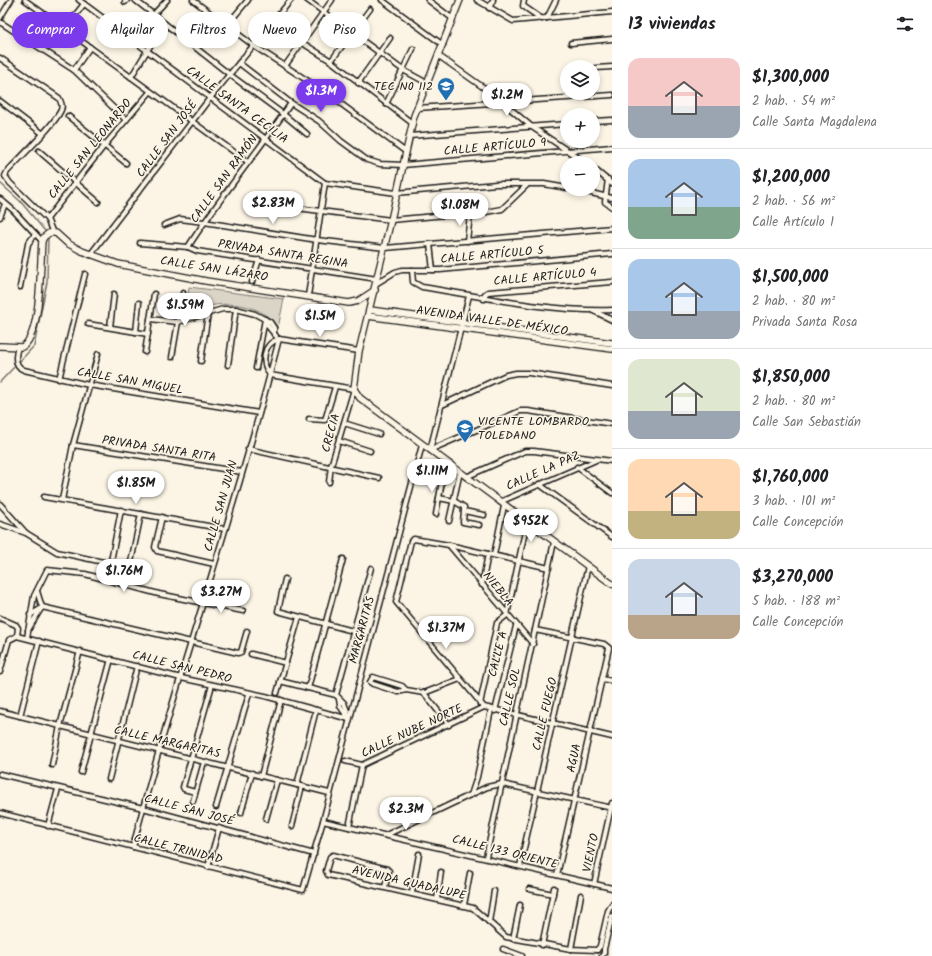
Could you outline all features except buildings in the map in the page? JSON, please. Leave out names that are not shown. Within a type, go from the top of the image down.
[{"type":"main road","points":[[460,0],[412,123],[385,248],[360,351],[354,389],[360,398],[422,445],[612,584]]},
{"type":"main road","points":[[0,346],[18,347],[25,345],[29,339],[39,300],[42,241],[49,234]]},
{"type":"main road","name":"CALLE SAN LÁZARO","points":[[49,234],[58,235],[67,243],[90,255],[111,262],[141,268],[354,303],[375,290]]},
{"type":"main road","name":"AVENIDA VALLE DE MÉXICO","points":[[369,313],[462,321],[612,343]]},
{"type":"main road","name":"AVENIDA VALLE DE MÉXICO","points":[[369,313],[612,349]]},
{"type":"street","points":[[0,18],[11,0]]},
{"type":"street","points":[[25,0],[42,12]]},
{"type":"street","name":"CALLE SANTA CECILIA","points":[[80,0],[325,183],[396,193],[496,184],[544,184],[560,187]]},
{"type":"street","points":[[135,0],[151,12]]},
{"type":"street","points":[[156,12],[167,0]]},
{"type":"street","points":[[193,0],[209,12]]},
{"type":"street","points":[[238,12],[248,0]]},
{"type":"street","name":"CALLE SAN JOSÉ","points":[[281,12],[291,0]]},
{"type":"street","points":[[307,0],[323,12],[332,0]]},
{"type":"street","points":[[382,0],[443,45]]},
{"type":"street","points":[[428,0],[453,19]]},
{"type":"street","points":[[477,0],[513,21],[612,12]]},
{"type":"street","points":[[489,8],[493,0]]},
{"type":"street","points":[[524,0],[523,6],[542,19]]},
{"type":"street","points":[[547,18],[556,0]]},
{"type":"street","points":[[77,12],[84,4]]},
{"type":"street","points":[[311,28],[319,17]]},
{"type":"street","points":[[0,22],[74,70],[126,120]]},
{"type":"street","points":[[168,27],[284,114],[307,134]]},
{"type":"street","points":[[240,35],[248,41]]},
{"type":"street","points":[[358,83],[390,38]]},
{"type":"street","points":[[571,43],[612,39]]},
{"type":"street","points":[[370,46],[403,70],[427,83]]},
{"type":"street","points":[[74,70],[90,47],[248,162]]},
{"type":"street","points":[[131,77],[149,48]]},
{"type":"street","name":"CALLE SAN JOSÉ","points":[[90,255],[210,98],[252,48]]},
{"type":"street","points":[[257,48],[340,103],[406,152]]},
{"type":"street","points":[[285,66],[297,48]]},
{"type":"street","points":[[310,48],[331,61],[412,123]]},
{"type":"street","points":[[331,61],[340,48]]},
{"type":"street","points":[[386,104],[413,49]]},
{"type":"street","points":[[439,56],[503,103],[532,127],[576,156]]},
{"type":"street","points":[[0,58],[59,98],[61,102],[61,109],[59,113],[5,176],[20,195],[47,219],[49,234]]},
{"type":"street","name":"CALLE ARTÍCULO 9","points":[[239,63],[291,103],[319,121],[341,141],[367,160],[380,164],[403,165],[612,147]]},
{"type":"street","points":[[600,68],[612,67]]},
{"type":"street","name":"CALLE SAN LEONARDO","points":[[47,219],[104,146],[150,92]]},
{"type":"street","points":[[417,108],[612,95]]},
{"type":"street","points":[[0,101],[42,133]]},
{"type":"street","name":"CALLE SAN RAMÓN","points":[[188,247],[204,222],[291,103]]},
{"type":"street","points":[[68,116],[126,163]]},
{"type":"street","points":[[600,121],[612,120]]},
{"type":"street","points":[[409,136],[560,125]]},
{"type":"street","points":[[39,151],[98,202]]},
{"type":"street","points":[[600,173],[612,184]]},
{"type":"street","points":[[606,178],[612,176]]},
{"type":"street","points":[[606,178],[604,195],[606,204],[612,207]]},
{"type":"street","points":[[308,296],[325,183]]},
{"type":"street","points":[[266,204],[391,220],[457,214],[470,215],[498,211],[527,185]]},
{"type":"street","points":[[600,194],[612,198]]},
{"type":"street","points":[[0,199],[42,241]]},
{"type":"street","points":[[0,217],[5,204]]},
{"type":"street","points":[[467,241],[470,215]]},
{"type":"street","points":[[164,225],[180,219],[317,240],[385,248],[612,228]]},
{"type":"street","points":[[20,287],[28,244],[35,234]]},
{"type":"street","name":"PRIVADA SANTA REGINA","points":[[140,243],[188,247],[197,251],[312,268],[377,281]]},
{"type":"street","points":[[430,244],[433,270]]},
{"type":"street","name":"CALLE ARTÍCULO 5","points":[[377,281],[395,272],[412,270],[433,270],[612,254]]},
{"type":"street","points":[[252,282],[259,260]]},
{"type":"street","points":[[412,270],[412,278],[418,286],[484,299],[578,311],[612,310]]},
{"type":"street","points":[[59,379],[85,274]]},
{"type":"street","name":"CALLE ARTÍCULO 4","points":[[484,299],[485,294],[488,292],[612,282]]},
{"type":"street","points":[[172,357],[183,293]]},
{"type":"street","points":[[110,327],[114,294]]},
{"type":"street","points":[[145,352],[154,294]]},
{"type":"street","points":[[430,450],[469,296]]},
{"type":"street","points":[[136,332],[139,303]]},
{"type":"street","points":[[150,319],[178,322],[223,309],[250,313],[266,320]]},
{"type":"street","points":[[228,364],[236,310]]},
{"type":"street","points":[[594,310],[612,320]]},
{"type":"street","points":[[201,361],[208,313]]},
{"type":"street","points":[[266,320],[267,326],[279,339],[360,351]]},
{"type":"street","points":[[256,368],[266,320]]},
{"type":"street","points":[[88,324],[148,334]]},
{"type":"street","points":[[279,339],[268,345],[264,357],[264,366],[270,375],[354,389]]},
{"type":"street","name":"CALLE SAN JUAN","points":[[133,847],[190,643],[242,472],[279,339]]},
{"type":"street","name":"CALLE SAN MIGUEL","points":[[18,347],[16,361],[20,368],[59,379],[259,413]]},
{"type":"street","points":[[62,500],[73,445],[98,354]]},
{"type":"street","points":[[442,405],[516,373],[529,373],[612,386]]},
{"type":"street","points":[[309,419],[325,420],[335,386]]},
{"type":"street","name":"CRECIA","points":[[329,482],[331,466],[354,389]]},
{"type":"street","points":[[430,450],[520,411],[612,424]]},
{"type":"street","points":[[344,423],[379,434]]},
{"type":"street","points":[[339,441],[370,451]]},
{"type":"street","name":"PRIVADA SANTA RITA","points":[[73,445],[242,472]]},
{"type":"street","name":"MARGARITAS","points":[[303,890],[323,821],[422,445]]},
{"type":"street","points":[[248,449],[331,466],[379,478]]},
{"type":"street","points":[[466,477],[526,452],[534,451],[612,461]]},
{"type":"street","name":"CALLE LA PAZ","points":[[501,504],[539,484],[596,460]]},
{"type":"street","points":[[577,467],[612,494]]},
{"type":"street","points":[[449,522],[460,472]]},
{"type":"street","points":[[436,514],[443,476]]},
{"type":"street","points":[[539,484],[612,537]]},
{"type":"street","points":[[44,497],[225,529]]},
{"type":"street","points":[[439,498],[454,501],[462,505],[464,512],[463,522],[479,525]]},
{"type":"street","points":[[0,504],[26,533]]},
{"type":"street","points":[[494,555],[501,504]]},
{"type":"street","points":[[0,524],[26,533],[57,552],[108,563],[111,561],[121,510]]},
{"type":"street","points":[[464,512],[484,515]]},
{"type":"street","points":[[126,586],[140,514]]},
{"type":"street","points":[[162,517],[155,546],[157,551],[214,564]]},
{"type":"street","points":[[480,704],[497,623],[507,615],[527,522]]},
{"type":"street","points":[[549,568],[449,545],[412,540],[396,602],[484,708],[612,737]]},
{"type":"street","name":"CALLE SOL","points":[[486,857],[554,542]]},
{"type":"street","name":"NIEBLA","points":[[449,545],[516,626],[533,644]]},
{"type":"street","points":[[482,585],[488,554]]},
{"type":"street","points":[[308,688],[343,558]]},
{"type":"street","name":"CALLE FUEGO","points":[[520,866],[588,566]]},
{"type":"street","points":[[349,718],[340,706],[337,697],[353,631],[371,568]]},
{"type":"street","points":[[27,638],[34,596],[47,570],[85,574],[126,586],[243,611]]},
{"type":"street","points":[[285,579],[278,610],[353,631]]},
{"type":"street","points":[[27,632],[42,607],[37,591]]},
{"type":"street","points":[[30,615],[42,607],[190,643],[240,653],[247,631]]},
{"type":"street","points":[[277,692],[299,617]]},
{"type":"street","points":[[0,618],[16,625],[18,628],[17,636]]},
{"type":"street","name":"CALLE A","points":[[471,795],[516,626]]},
{"type":"street","points":[[535,630],[573,637]]},
{"type":"street","name":"CALLE SAN PEDRO","points":[[0,672],[11,638],[17,636],[181,678],[281,700],[349,718]]},
{"type":"street","name":"AGUA","points":[[557,875],[609,648],[608,646],[573,637]]},
{"type":"street","points":[[20,716],[39,641]]},
{"type":"street","points":[[52,765],[60,726],[80,651]]},
{"type":"street","points":[[251,654],[286,663]]},
{"type":"street","points":[[81,772],[111,659]]},
{"type":"street","points":[[109,779],[120,742],[137,666]]},
{"type":"street","points":[[406,690],[402,686],[373,677],[370,682],[398,692],[406,690],[424,694],[460,679]]},
{"type":"street","points":[[602,679],[612,681]]},
{"type":"street","points":[[280,681],[337,697]]},
{"type":"street","points":[[195,792],[183,787],[212,685]]},
{"type":"street","points":[[216,807],[249,694]]},
{"type":"street","points":[[424,694],[449,725]]},
{"type":"street","points":[[261,776],[281,700]]},
{"type":"street","name":"CALLE NUBE NORTE","points":[[349,826],[362,765],[484,708]]},
{"type":"street","points":[[292,826],[316,710]]},
{"type":"street","name":"CALLE MARGARITAS","points":[[0,711],[330,793]]},
{"type":"street","points":[[345,761],[362,765]]},
{"type":"street","points":[[193,801],[204,762]]},
{"type":"street","points":[[241,813],[252,773]]},
{"type":"street","name":"CALLE SAN JOSÉ","points":[[0,774],[143,808],[314,854]]},
{"type":"street","points":[[266,819],[277,780]]},
{"type":"street","points":[[386,835],[488,787],[502,784],[612,807]]},
{"type":"street","points":[[48,826],[58,789]]},
{"type":"street","name":"VIENTO","points":[[594,884],[612,807]]},
{"type":"street","name":"CALLE TRINIDAD","points":[[0,813],[303,890]]},
{"type":"street","name":"CALLE 133 ORIENTE","points":[[323,821],[486,857],[612,888]]},
{"type":"street","points":[[208,867],[219,828]]},
{"type":"street","points":[[412,893],[419,854]]},
{"type":"street","name":"AVENIDA GUADALUPE","points":[[385,887],[389,872],[387,868],[331,856],[326,873],[328,875],[464,905],[477,910],[501,934],[513,939],[571,948],[597,950]]},
{"type":"street","points":[[437,899],[441,872]]},
{"type":"street","points":[[464,905],[470,873]]},
{"type":"street","points":[[542,944],[554,888]]},
{"type":"street","points":[[529,889],[553,894]]},
{"type":"street","points":[[489,922],[494,892]]},
{"type":"street","points":[[571,948],[581,895]]},
{"type":"street","points":[[513,939],[520,906]]},
{"type":"street","points":[[598,956],[597,950],[600,946],[611,906]]},
{"type":"street","points":[[602,956],[604,954],[612,916]]},
{"type":"street","points":[[503,949],[522,956]]},
{"type":"shaded area","points":[[189,287],[284,299],[278,328],[270,318],[259,311],[248,307],[223,304],[198,308],[186,312]]},
{"type":"waterway","points":[[0,183],[20,201],[45,231]]},
{"type":"waterway","points":[[20,361],[34,346],[47,282],[48,237]]},
{"type":"waterway","points":[[0,382],[16,365]]},
{"type":"place","name":"TEC N0 112","points":[[446,101]]},
{"type":"place","name":"VICENTE LOMBARDO TOLEDANO","points":[[465,443]]}]
